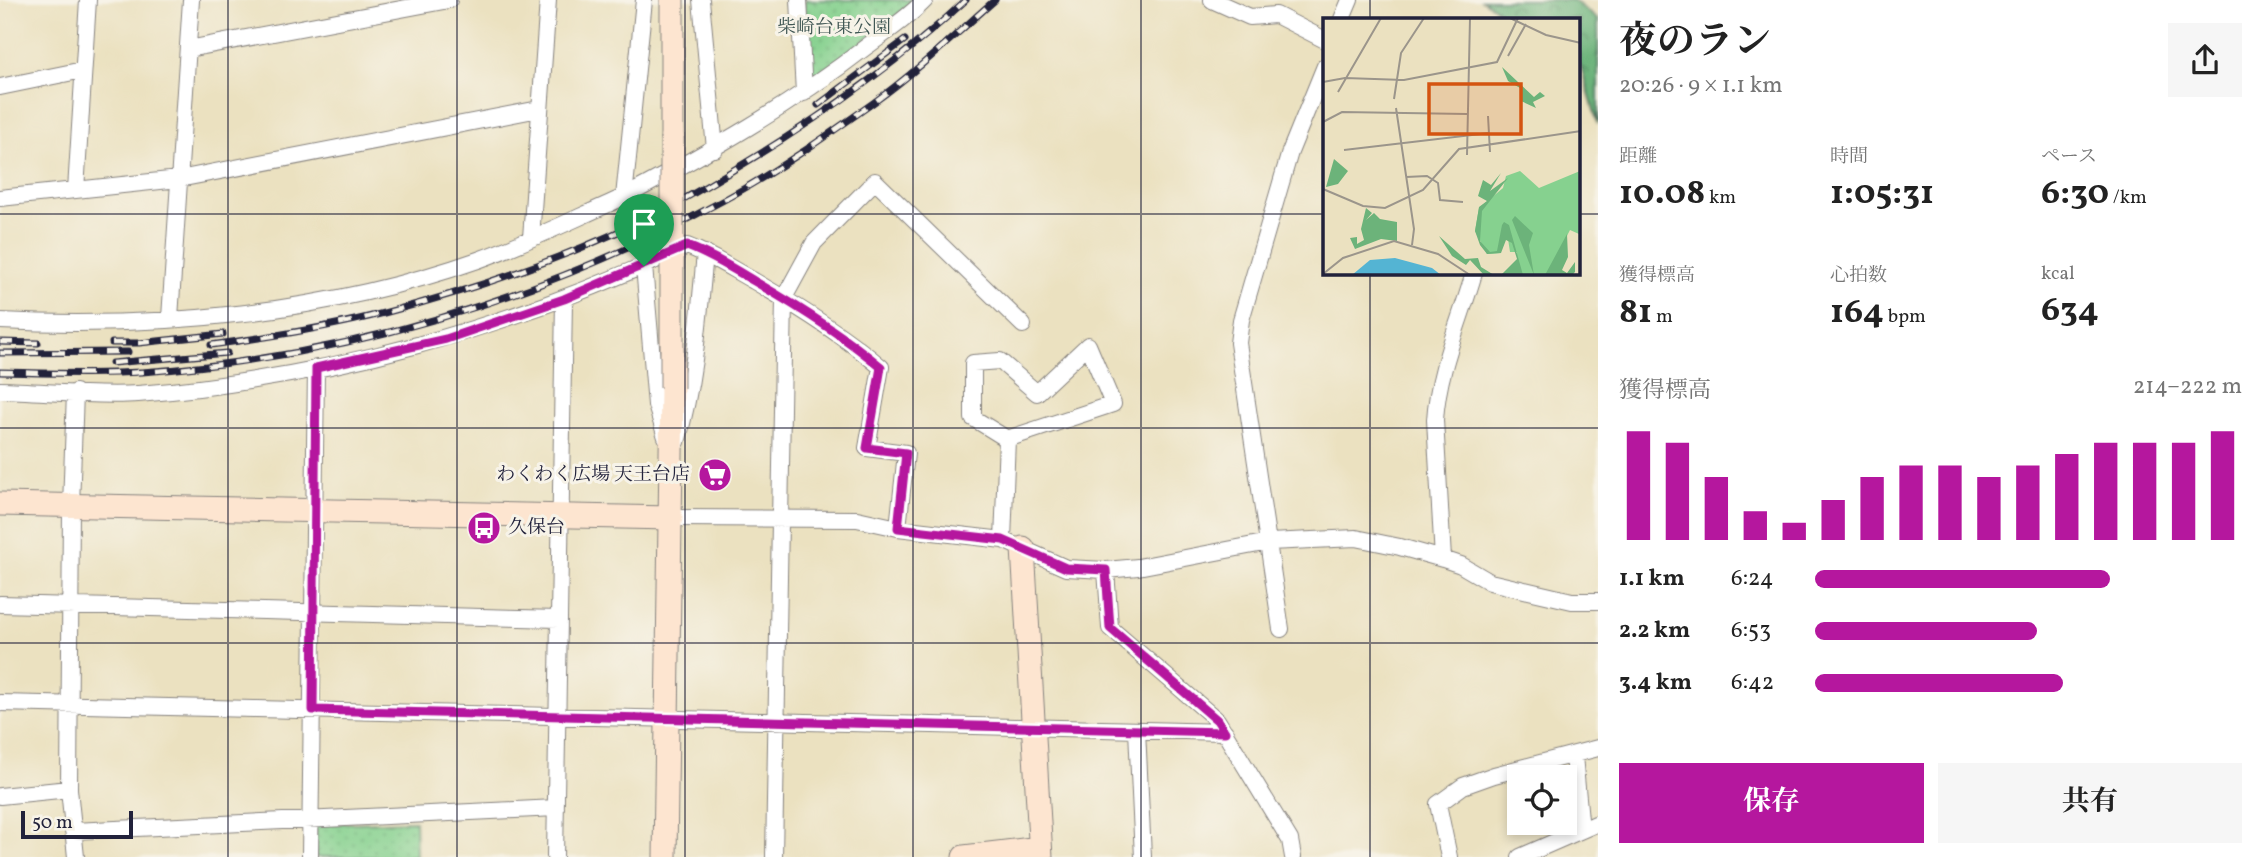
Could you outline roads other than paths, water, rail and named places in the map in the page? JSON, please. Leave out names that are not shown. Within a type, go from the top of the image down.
[{"type":"street","points":[[76,190],[88,0]]},
{"type":"street","points":[[170,318],[191,0]]},
{"type":"street","points":[[188,49],[449,0]]},
{"type":"street","points":[[531,238],[548,0]]},
{"type":"street","points":[[624,197],[644,0]]},
{"type":"street","points":[[665,857],[673,458],[672,0]]},
{"type":"street","points":[[701,0],[715,149]]},
{"type":"street","points":[[799,0],[804,93]]},
{"type":"street","points":[[0,321],[132,321],[220,316],[280,308],[377,289],[477,260],[624,197],[715,149],[804,93],[925,0]]},
{"type":"street","points":[[1212,0],[1250,17],[1276,15],[1323,39]]},
{"type":"street","points":[[1342,18],[1350,0]]},
{"type":"street","points":[[0,87],[83,71]]},
{"type":"street","points":[[1281,628],[1238,343],[1241,320],[1290,152],[1323,71]]},
{"type":"street","points":[[0,198],[179,179],[540,109]]},
{"type":"street","points":[[774,857],[784,298],[814,243],[875,181],[1023,325]]},
{"type":"street","points":[[0,390],[135,394],[265,379],[446,339],[564,299],[687,246],[705,253],[784,298],[854,344],[881,367],[867,448],[906,453],[898,528]]},
{"type":"street","points":[[673,458],[695,362],[705,253]]},
{"type":"street","points":[[644,266],[656,405],[673,458]]},
{"type":"street","points":[[1443,559],[1436,399],[1440,376],[1473,275]]},
{"type":"street","points":[[555,857],[564,299]]},
{"type":"street","points":[[1088,345],[1113,404],[1007,439],[973,418],[972,363],[1000,361],[1037,393],[1088,345]]},
{"type":"street","points":[[310,857],[316,368]]},
{"type":"street","points":[[75,392],[71,506],[69,789],[76,857]]},
{"type":"street","points":[[964,857],[1041,853],[1034,727],[1013,544],[1007,439]]},
{"type":"street","points":[[0,504],[560,517],[857,519],[898,528],[1013,544],[1066,568],[1106,570],[1138,567],[1269,542],[1356,538],[1443,559],[1461,565],[1490,582],[1572,601],[1598,601]]},
{"type":"street","points":[[1106,570],[1110,628],[1217,720],[1290,840],[1293,857]]},
{"type":"street","points":[[0,604],[559,619]]},
{"type":"street","points":[[0,703],[1225,732]]},
{"type":"street","points":[[1137,730],[1143,857]]},
{"type":"street","points":[[1450,857],[1438,804],[1463,786],[1494,775],[1598,748]]},
{"type":"street","points":[[1574,756],[1581,830]]},
{"type":"street","points":[[0,796],[69,789]]},
{"type":"street","points":[[73,831],[556,808]]},
{"type":"street","points":[[1520,857],[1598,823]]},
{"type":"railway","points":[[211,345],[320,328],[416,304],[479,285],[603,239],[718,179],[832,107],[887,67],[966,0]]},
{"type":"railway","points":[[0,372],[124,373],[218,365],[368,337],[441,318],[514,294],[585,267],[654,236],[761,179],[889,91],[995,0]]},
{"type":"railway","points":[[818,105],[905,40]]},
{"type":"railway","points":[[112,343],[139,343],[223,334]]},
{"type":"railway","points":[[0,342],[38,343]]},
{"type":"railway","points":[[0,353],[128,352]]},
{"type":"railway","points":[[112,363],[227,353]]},
{"type":"place","name":"わくわく広場 天王台店","points":[[715,475]]},
{"type":"place","name":"久保台","points":[[484,528]]},
{"type":"park label","name":"柴崎台東公園","points":[[834,28]]}]
